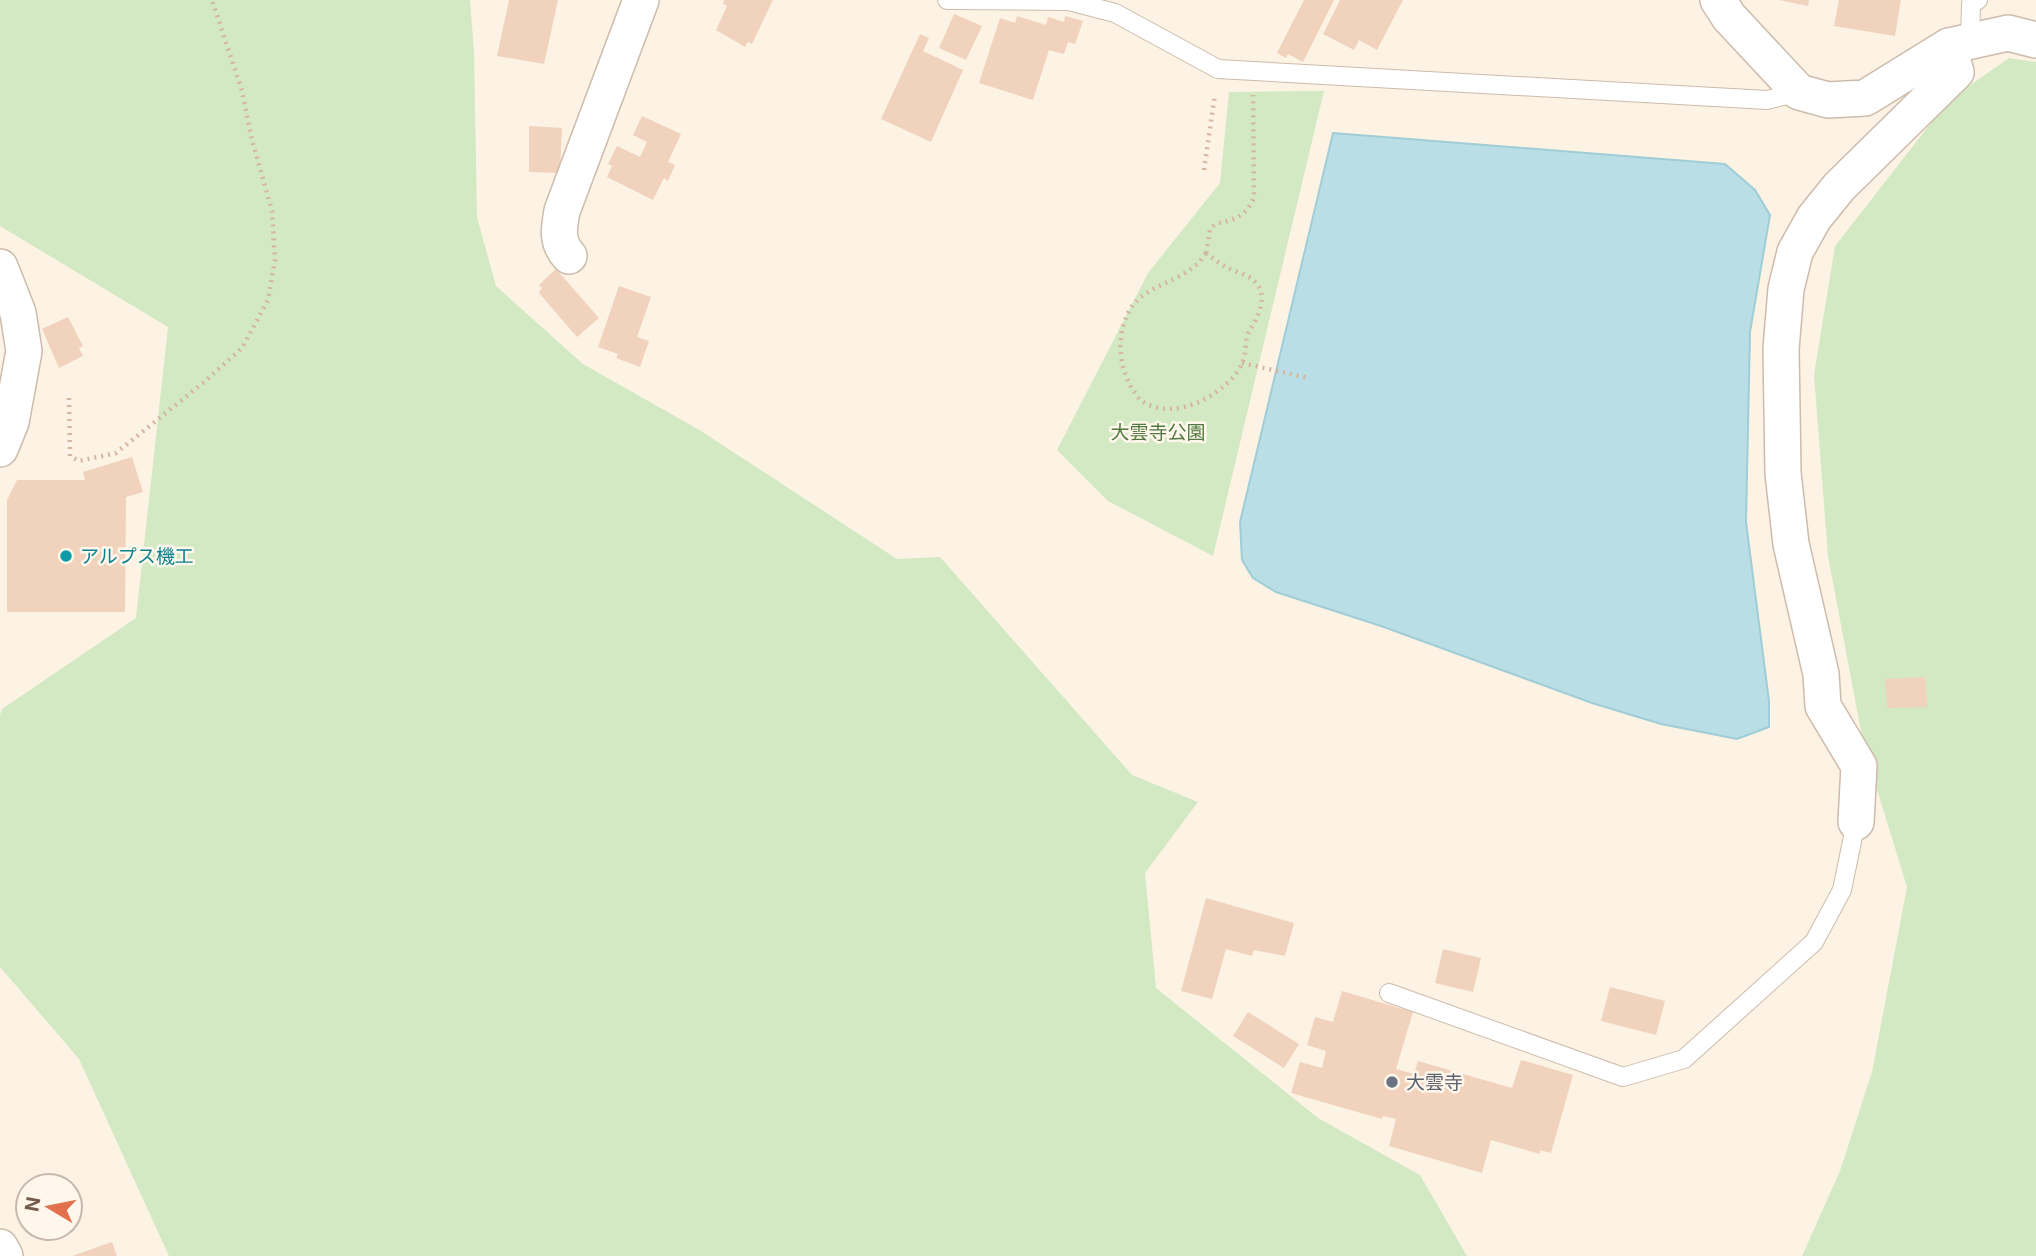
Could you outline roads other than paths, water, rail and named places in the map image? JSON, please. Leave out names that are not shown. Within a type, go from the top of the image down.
[{"type":"street","points":[[569,256],[562,248],[558,234],[562,211],[641,0]]},
{"type":"street","points":[[1718,0],[1729,17],[1799,92],[1828,100],[1865,97],[1960,43],[2008,33],[2036,40]]},
{"type":"street","points":[[1856,822],[1859,766],[1823,706],[1821,674],[1791,544],[1783,473],[1781,349],[1786,289],[1795,252],[1814,218],[1839,187],[1955,72],[1960,43]]},
{"type":"street","points":[[0,267],[18,313],[24,351],[11,422],[0,449]]},
{"type":"street","points":[[0,1247],[5,1256]]},
{"type":"lane","points":[[947,0],[1069,1],[1115,13],[1218,69],[1767,100],[1799,92]]},
{"type":"lane","points":[[1960,43],[1971,4],[1978,0]]},
{"type":"lane","points":[[1389,993],[1623,1077],[1684,1059],[1814,942],[1842,890],[1856,822]]},
{"type":"water","points":[[1333,133],[1725,164],[1755,190],[1770,215],[1750,332],[1746,522],[1769,701],[1769,727],[1737,739],[1661,724],[1592,703],[1381,626],[1276,592],[1253,578],[1242,560],[1240,522]]},
{"type":"place","name":"アルプス機工","points":[[66,556]]},
{"type":"place","name":"大雲寺","points":[[1392,1082]]},
{"type":"park label","name":"大雲寺公園","points":[[1158,432]]}]
